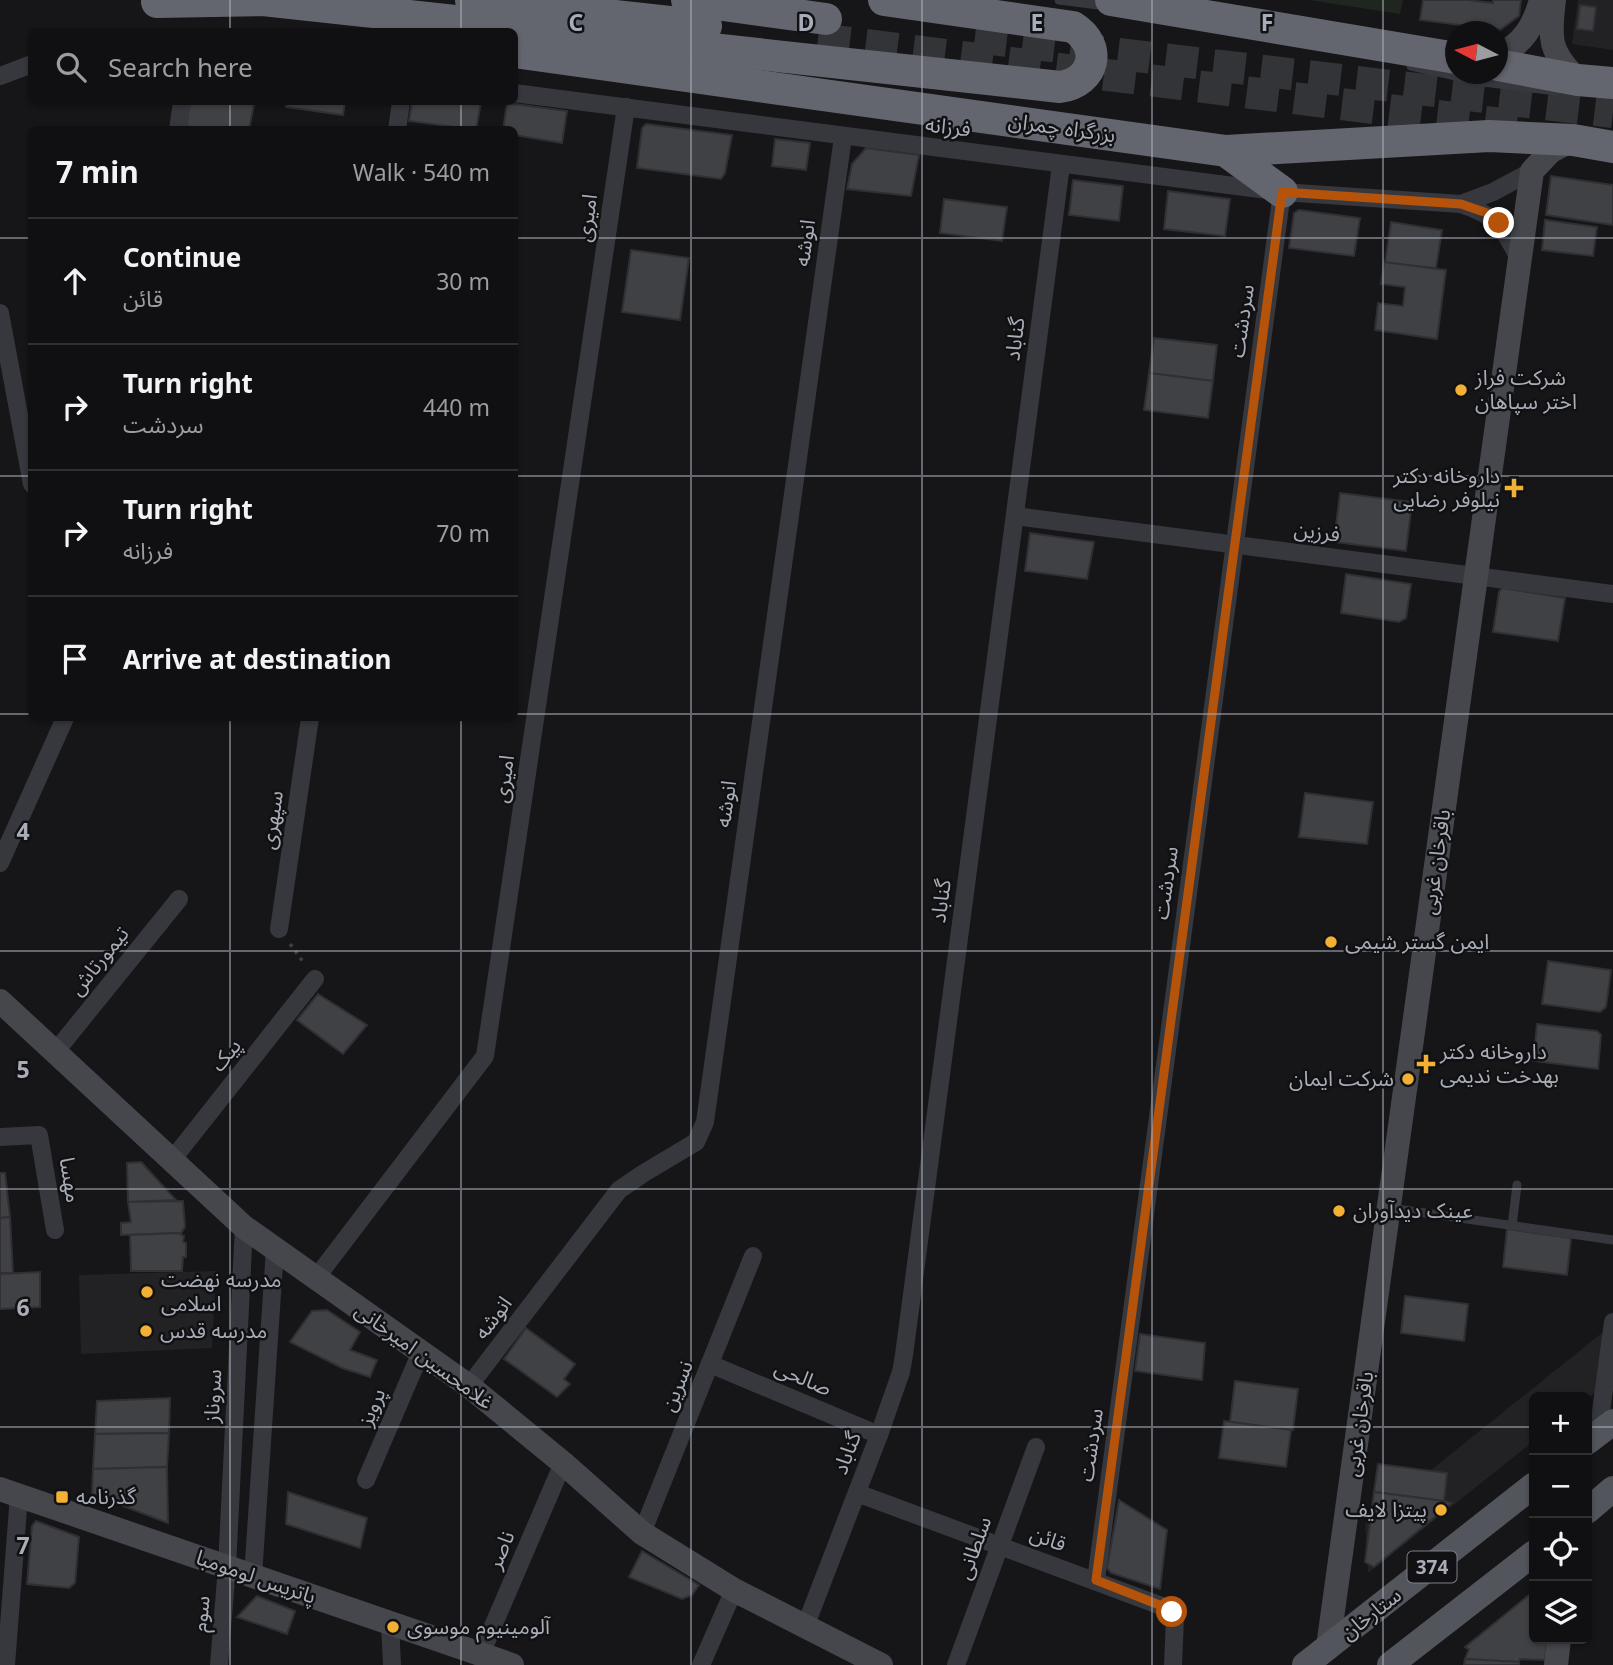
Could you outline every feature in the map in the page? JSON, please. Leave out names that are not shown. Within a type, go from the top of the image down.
[{"type":"highway","points":[[149,1],[263,0],[1060,87],[1076,83],[1083,77],[1091,62],[1090,46],[1086,38],[1073,27],[884,0]]},
{"type":"highway","points":[[471,0],[822,29],[687,0]]},
{"type":"highway","points":[[1111,0],[1445,56]]},
{"type":"highway","points":[[149,1],[339,28]]},
{"type":"highway","name":"بزرگراه چمران","points":[[518,53],[1226,150],[1489,136],[1573,140],[1613,146]]},
{"type":"highway","points":[[1508,68],[1572,86],[1613,83]]},
{"type":"highway","points":[[1226,150],[1282,192]]},
{"type":"main road","points":[[1508,49],[1528,32],[1541,0]]},
{"type":"main road","points":[[1554,0],[1551,40],[1553,50],[1572,86]]},
{"type":"main road","points":[[1532,171],[1551,151],[1573,140]]},
{"type":"main road","name":"باقرخان غربی","points":[[1328,1647],[1532,171]]},
{"type":"main road","name":"غلامحسین امیرخانی","points":[[0,1001],[244,1227],[469,1386],[563,1463],[642,1534],[734,1590],[881,1665]]},
{"type":"main road","name":"ستارخان","points":[[1306,1665],[1529,1489]]},
{"type":"main road","points":[[1592,1507],[1613,1489]]},
{"type":"main road","name":"پاتریس لومومبا","points":[[9,1492],[512,1665]]},
{"type":"main road","name":"374","points":[[1390,1665],[1529,1557]]},
{"type":"main road","points":[[1556,1665],[1558,1644]]},
{"type":"street","points":[[0,76],[28,66]]},
{"type":"street","name":"فرزانه","points":[[518,94],[1282,192],[1461,204],[1487,213],[1499,223],[1519,258]]},
{"type":"street","points":[[178,126],[181,105]]},
{"type":"street","points":[[398,126],[401,105]]},
{"type":"street","name":"امیری","points":[[316,1278],[485,1056],[626,107]]},
{"type":"street","name":"انوشه","points":[[469,1386],[619,1190],[696,1142],[705,1122],[843,136]]},
{"type":"street","name":"گناباد","points":[[805,1627],[879,1434],[901,1372],[904,1355],[1061,165]]},
{"type":"street","points":[[1461,204],[1493,192],[1532,171]]},
{"type":"street","name":"سردشت","points":[[1096,1580],[1282,192]]},
{"type":"street","points":[[1,324],[28,463]]},
{"type":"street","name":"فرزین","points":[[1015,516],[1613,594]]},
{"type":"street","points":[[0,863],[64,721]]},
{"type":"street","name":"سپهری","points":[[279,929],[310,721]]},
{"type":"street","name":"تیمورتاش","points":[[56,1051],[179,899]]},
{"type":"street","name":"پیک","points":[[173,1160],[315,979]]},
{"type":"street","name":"مهسا","points":[[0,1136],[40,1135],[55,1230]]},
{"type":"street","name":"سروناز","points":[[227,1567],[244,1227]]},
{"type":"street","points":[[253,1576],[275,1249]]},
{"type":"street","name":"نسرین","points":[[642,1534],[753,1256]]},
{"type":"street","points":[[1599,1432],[1613,1322]]},
{"type":"street","name":"پرویز","points":[[366,1480],[421,1352]]},
{"type":"street","name":"صالحی","points":[[710,1364],[879,1434]]},
{"type":"street","points":[[236,1398],[264,1400]]},
{"type":"street","points":[[235,1423],[263,1423]]},
{"type":"street","name":"سلطانی","points":[[956,1665],[1036,1447]]},
{"type":"street","name":"ناصر","points":[[481,1654],[563,1463]]},
{"type":"street","points":[[6,1665],[9,1492]]},
{"type":"street","name":"قائن","points":[[857,1493],[1167,1608],[1175,1618],[1173,1665]]},
{"type":"street","name":"سوم","points":[[219,1665],[227,1567]]},
{"type":"street","points":[[701,1665],[734,1590]]},
{"type":"street","points":[[390,1623],[392,1665]]},
{"type":"lane","points":[[1059,0],[1345,50]]},
{"type":"lane","points":[[1398,63],[1483,82],[1572,86]]},
{"type":"lane","points":[[1512,1226],[1517,1185]]},
{"type":"lane","points":[[1388,1208],[1613,1240]]},
{"type":"path","points":[[279,929],[315,979]]},
{"type":"shaded area","points":[[1309,0],[1403,0],[1400,14]]},
{"type":"shaded area","points":[[1578,0],[1613,0],[1613,50],[1572,44]]},
{"type":"shaded area","points":[[216,1271],[212,1348],[81,1354],[79,1275]]},
{"type":"shaded area","points":[[1613,1324],[1613,1378],[1592,1395],[1592,1392],[1529,1392],[1529,1445],[1368,1573],[1365,1523]]},
{"type":"building","points":[[1423,0],[1493,3],[1493,0],[1521,0],[1519,16],[1508,24],[1508,21],[1445,21],[1445,23],[1420,20]]},
{"type":"building","points":[[1580,5],[1596,7],[1593,31],[1577,29]]},
{"type":"building","points":[[189,105],[254,105],[250,126],[185,126]]},
{"type":"building","points":[[286,105],[345,105],[343,115]]},
{"type":"building","points":[[412,105],[480,105],[477,126],[446,126],[409,121]]},
{"type":"building","points":[[507,105],[567,111],[562,143],[518,136],[518,126],[504,126]]},
{"type":"building","points":[[646,124],[732,135],[725,173],[721,179],[637,168],[642,128]]},
{"type":"building","points":[[775,139],[810,143],[806,170],[772,166]]},
{"type":"building","points":[[866,148],[919,155],[911,196],[847,189],[852,164]]},
{"type":"building","points":[[1551,176],[1613,185],[1613,225],[1546,215]]},
{"type":"building","points":[[1073,180],[1123,186],[1119,221],[1069,215]]},
{"type":"building","points":[[1168,191],[1230,199],[1225,236],[1164,229]]},
{"type":"building","points":[[944,199],[1007,207],[1002,241],[940,233]]},
{"type":"building","points":[[1299,210],[1360,218],[1354,256],[1289,248],[1294,213]]},
{"type":"building","points":[[1545,220],[1597,227],[1593,256],[1542,250]]},
{"type":"building","points":[[1391,222],[1442,230],[1436,268],[1385,263]]},
{"type":"building","points":[[631,250],[689,258],[680,320],[622,312]]},
{"type":"building","points":[[1384,262],[1446,270],[1437,339],[1375,330],[1378,303],[1403,306],[1405,287],[1381,284]]},
{"type":"building","points":[[1154,338],[1217,345],[1213,381],[1149,373]]},
{"type":"building","points":[[1149,373],[1213,381],[1208,418],[1144,410]]},
{"type":"building","points":[[1340,493],[1412,502],[1406,551],[1334,542]]},
{"type":"building","points":[[1030,533],[1094,542],[1087,579],[1025,571]]},
{"type":"building","points":[[1346,574],[1411,584],[1406,618],[1399,622],[1341,613]]},
{"type":"building","points":[[1502,588],[1565,598],[1558,641],[1493,632],[1499,592]]},
{"type":"building","points":[[1305,793],[1373,802],[1367,844],[1299,837]]},
{"type":"building","points":[[1548,961],[1611,970],[1606,1007],[1600,1012],[1542,1004]]},
{"type":"building","points":[[318,994],[367,1025],[343,1054],[297,1020]]},
{"type":"building","points":[[1537,1024],[1597,1031],[1601,1035],[1598,1069],[1533,1061]]},
{"type":"building","points":[[141,1162],[176,1200],[128,1202],[127,1163]]},
{"type":"building","points":[[0,1173],[5,1173],[10,1217],[0,1218]]},
{"type":"building","points":[[183,1201],[185,1227],[181,1233],[121,1235],[121,1223],[131,1222],[128,1202]]},
{"type":"building","points":[[10,1217],[13,1273],[0,1273],[0,1218]]},
{"type":"building","points":[[1507,1229],[1571,1238],[1567,1275],[1503,1267]]},
{"type":"building","points":[[181,1233],[184,1236],[183,1242],[186,1243],[182,1271],[131,1271],[130,1235]]},
{"type":"building","points":[[40,1272],[40,1307],[0,1309],[0,1274]]},
{"type":"building","points":[[1405,1296],[1468,1304],[1464,1341],[1401,1333]]},
{"type":"building","points":[[327,1310],[360,1332],[350,1350],[377,1360],[370,1377],[342,1368],[290,1342],[312,1311]]},
{"type":"building","points":[[526,1328],[575,1364],[564,1379],[570,1384],[557,1397],[504,1359]]},
{"type":"building","points":[[1140,1334],[1205,1343],[1202,1380],[1135,1371]]},
{"type":"building","points":[[1235,1381],[1298,1389],[1293,1430],[1230,1422]]},
{"type":"building","points":[[170,1398],[169,1433],[95,1434],[97,1401]]},
{"type":"building","points":[[1224,1421],[1291,1430],[1286,1467],[1219,1458]]},
{"type":"building","points":[[169,1433],[167,1467],[93,1469],[95,1434]]},
{"type":"building","points":[[1378,1464],[1447,1473],[1444,1501],[1374,1492]]},
{"type":"building","points":[[167,1467],[168,1523],[92,1494],[93,1469]]},
{"type":"building","points":[[288,1492],[367,1518],[360,1548],[286,1524]]},
{"type":"building","points":[[1374,1492],[1452,1503],[1374,1567],[1365,1562]]},
{"type":"building","points":[[1119,1500],[1167,1530],[1160,1589],[1111,1573],[1107,1568]]},
{"type":"building","points":[[36,1521],[79,1537],[75,1583],[69,1588],[27,1584],[32,1526]]},
{"type":"building","points":[[642,1551],[699,1585],[692,1595],[682,1599],[629,1577]]},
{"type":"building","points":[[1529,1595],[1529,1644],[1547,1644],[1545,1660],[1520,1659],[1519,1662],[1465,1659],[1469,1649],[1465,1647]]},
{"type":"building","points":[[257,1596],[295,1611],[287,1634],[237,1617]]},
{"type":"building","points":[[1465,1659],[1519,1662],[1519,1665],[1464,1665]]},
{"type":"tunnel","points":[[975,37],[1613,112]]},
{"type":"tunnel","points":[[818,39],[1518,126]]},
{"type":"place","name":"شرکت فراز اختر سپاهان","points":[[1461,390]]},
{"type":"place","name":"داروخانه دکتر نیلوفر رضایی","points":[[1514,488]]},
{"type":"place","name":"ایمن گستر شیمی","points":[[1331,942]]},
{"type":"place","name":"داروخانه دکتر بهدخت ندیمی","points":[[1426,1064]]},
{"type":"place","name":"شرکت ایمان","points":[[1408,1079]]},
{"type":"place","name":"عینک دیدآوران","points":[[1339,1211]]},
{"type":"place","name":"مدرسه نهضت اسلامی","points":[[147,1292]]},
{"type":"place","name":"مدرسه قدس","points":[[146,1331]]},
{"type":"place","name":"گذرنامه","points":[[62,1497]]},
{"type":"place","name":"پیتزا لایف","points":[[1441,1510]]},
{"type":"place","name":"آلومینیوم موسوی","points":[[393,1627]]},
{"type":"route","points":[[1172,1612],[1096,1580],[1282,192],[1461,204],[1487,213],[1499,223]]}]
